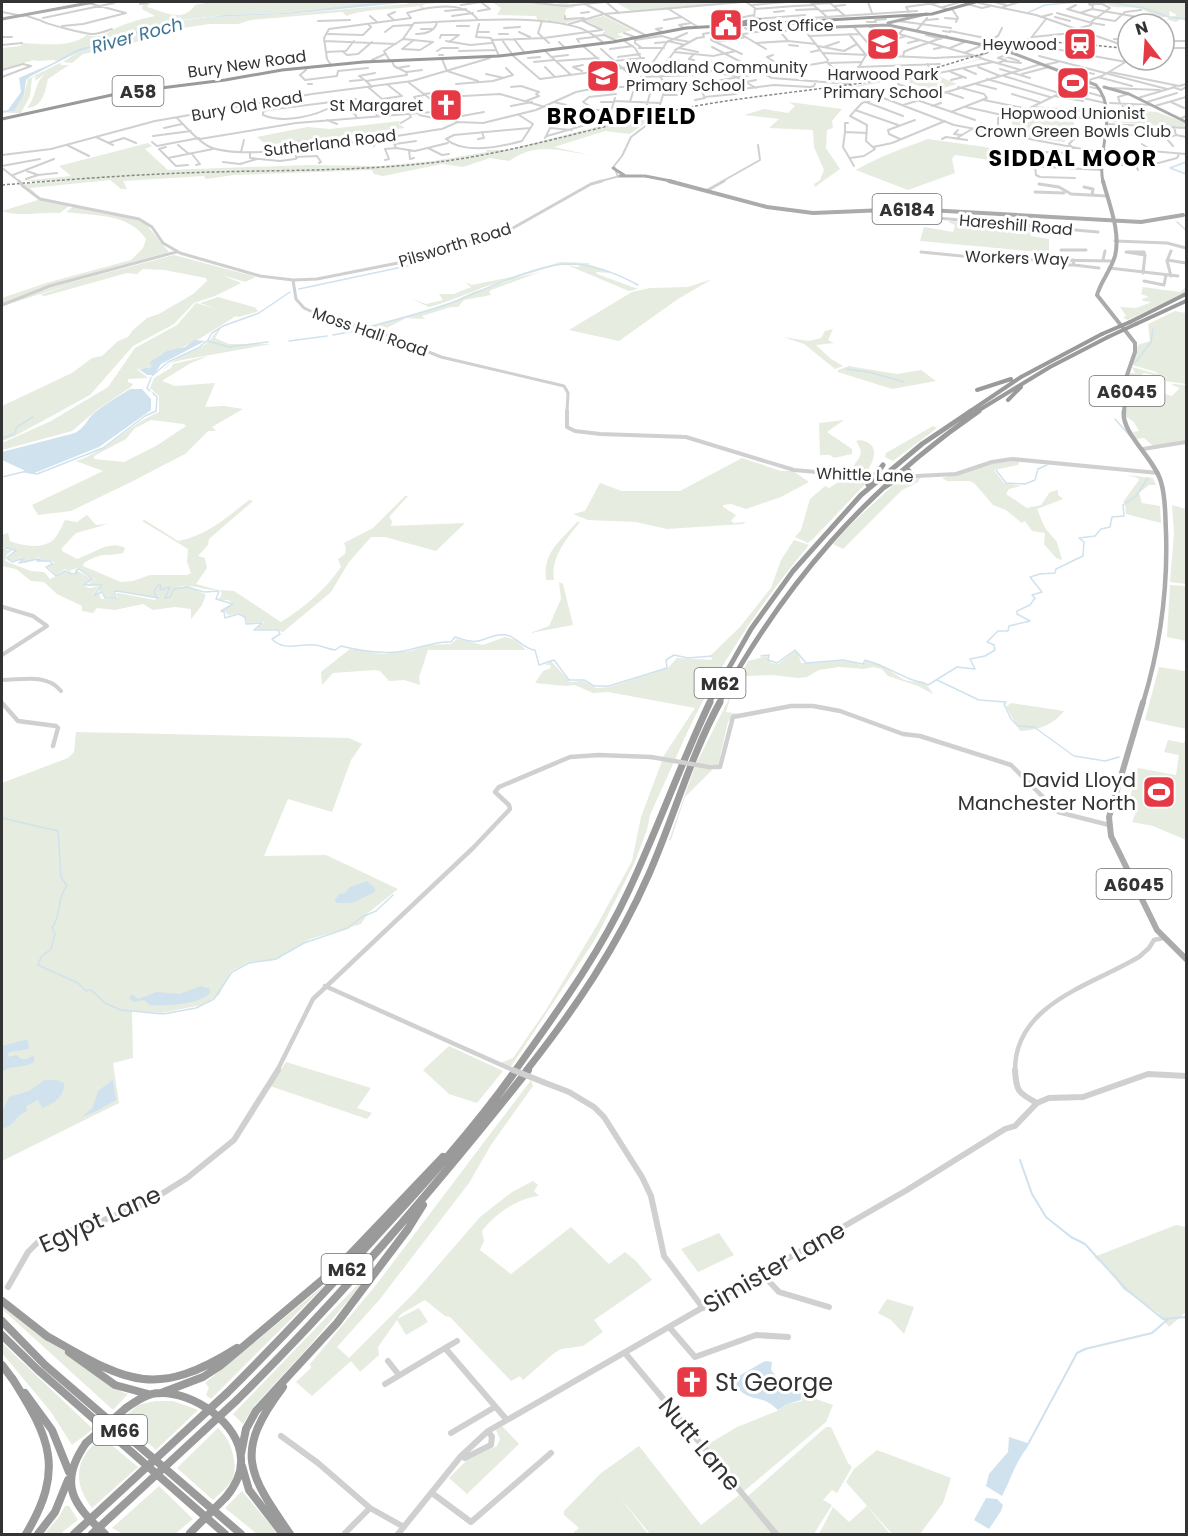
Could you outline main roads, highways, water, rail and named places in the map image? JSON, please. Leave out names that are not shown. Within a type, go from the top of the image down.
[{"type":"highway","points":[[783,23],[800,24],[843,15],[874,17],[919,13],[927,17],[974,2]]},
{"type":"highway","name":"A58","points":[[713,27],[726,28],[757,19]]},
{"type":"highway","name":"A58","points":[[713,27],[757,19],[783,23]]},
{"type":"highway","points":[[791,23],[800,24]]},
{"type":"highway","name":"Bury New Road","points":[[2,118],[121,93],[305,68],[442,56],[461,58],[499,56],[524,52],[534,57],[552,46],[567,51],[678,29],[713,27]]},
{"type":"highway","name":"M62","points":[[92,1534],[237,1400],[303,1335],[430,1192],[495,1113],[591,985],[642,891],[696,750],[724,693],[762,629],[801,572],[874,492],[959,422],[1071,354],[1186,294]]},
{"type":"highway","name":"M62","points":[[977,390],[1012,379],[1186,300]]},
{"type":"highway","name":"M62","points":[[1008,400],[1018,389],[1071,354]]},
{"type":"highway","name":"M62","points":[[861,495],[954,420],[1051,360]]},
{"type":"highway","name":"M62","points":[[74,1534],[227,1393],[298,1321],[488,1110],[576,985],[629,891],[687,750],[714,693],[751,629],[793,571],[861,495],[883,465]]},
{"type":"highway","name":"M62","points":[[874,492],[909,471]]},
{"type":"highway","points":[[38,1534],[55,1512],[79,1451],[87,1443],[138,1400],[212,1372],[340,1265],[401,1203],[429,1170],[462,1140]]},
{"type":"highway","points":[[290,1534],[256,1484],[251,1466],[251,1446],[260,1416],[374,1275],[408,1229],[430,1192]]},
{"type":"highway","points":[[2,1300],[45,1335],[118,1387],[133,1392],[187,1399],[204,1408],[231,1432],[242,1454]]},
{"type":"highway","name":"M66","points":[[2,1321],[45,1365],[241,1534]]},
{"type":"highway","points":[[45,1335],[104,1369],[120,1375],[147,1379],[171,1377],[196,1370],[228,1353],[266,1327]]},
{"type":"highway","name":"M66","points":[[2,1335],[38,1370],[225,1534]]},
{"type":"highway","points":[[189,1534],[234,1487],[241,1466],[246,1429],[255,1411],[305,1358]]},
{"type":"highway","points":[[2,1365],[49,1422],[60,1442],[72,1495],[78,1508],[105,1534]]},
{"type":"highway","points":[[12,1378],[37,1418],[49,1454],[46,1491],[40,1510],[26,1534]]},
{"type":"highway","points":[[241,1466],[249,1490],[284,1534]]},
{"type":"main road","points":[[2,19],[88,3]]},
{"type":"main road","points":[[884,25],[927,17]]},
{"type":"main road","points":[[783,23],[791,23]]},
{"type":"main road","points":[[800,24],[904,27],[1010,51],[1103,88],[1129,94],[1186,122]]},
{"type":"main road","name":"A6045","points":[[1103,88],[1104,97],[1108,103],[1107,133],[1101,170],[1116,248],[1097,295],[1114,319],[1131,335],[1135,343],[1135,352],[1126,375],[1127,397],[1123,414],[1130,432],[1158,473],[1165,503],[1167,565],[1160,634],[1148,691],[1109,817],[1109,825],[1116,848],[1157,930],[1186,959]]},
{"type":"main road","points":[[614,169],[631,175]]},
{"type":"main road","name":"A6184","points":[[619,177],[631,175],[669,181],[771,207],[823,213],[910,209],[1126,221],[1159,220],[1185,214]]},
{"type":"main road","points":[[716,186],[713,189],[717,192]]},
{"type":"main road","name":"A6184","points":[[705,190],[771,207]]},
{"type":"main road","name":"A6184","points":[[1043,216],[1140,221],[1185,214]]},
{"type":"main road","points":[[1113,226],[1126,221]]},
{"type":"water","points":[[413,2],[287,14],[214,17],[173,23],[78,52],[31,76],[26,80],[24,95],[14,111],[2,113],[8,110],[21,92],[19,78],[80,48],[160,24],[224,15],[286,13],[373,3]]},
{"type":"water","points":[[195,340],[205,341],[161,364],[154,375],[147,375],[139,369],[152,367],[150,362],[167,351],[185,347]]},
{"type":"water","points":[[130,389],[142,389],[151,399],[151,410],[99,447],[32,474],[2,460],[2,452],[75,433],[96,411]]},
{"type":"water","points":[[367,881],[375,888],[375,892],[352,903],[336,903],[335,900],[339,894]]},
{"type":"water","points":[[201,986],[210,989],[210,993],[198,1000],[182,1004],[150,1005],[144,1000],[133,1002],[129,998],[132,994],[138,999],[157,992],[179,994]]},
{"type":"water","points":[[28,1040],[29,1049],[9,1052],[7,1057],[17,1055],[21,1059],[27,1059],[34,1055],[34,1062],[2,1072],[2,1046]]},
{"type":"water","points":[[45,1080],[64,1083],[60,1096],[42,1108],[38,1100],[26,1106],[27,1111],[2,1129],[2,1112],[9,1097],[29,1091]]},
{"type":"water","points":[[113,1080],[116,1100],[82,1117],[93,1107],[98,1091]]},
{"type":"water","points":[[765,1361],[772,1362],[771,1370],[785,1387],[802,1394],[801,1400],[787,1404],[778,1410],[765,1401],[740,1391],[736,1386],[737,1377]]},
{"type":"water","points":[[1009,1437],[1027,1443],[1027,1448],[1016,1465],[1002,1496],[986,1486],[989,1474],[1008,1452]]},
{"type":"water","points":[[986,1498],[997,1499],[1003,1505],[989,1529],[974,1520]]},
{"type":"waterway","points":[[1027,13],[1045,5],[1077,2]]},
{"type":"waterway","points":[[1108,2],[1144,8],[1169,17],[1186,19]]},
{"type":"waterway","points":[[1186,162],[1170,168],[1186,174]]},
{"type":"waterway","points":[[1177,222],[1186,230]]},
{"type":"waterway","points":[[423,262],[449,254],[465,245]]},
{"type":"waterway","points":[[299,289],[421,263]]},
{"type":"waterway","points":[[368,327],[434,309],[512,278],[556,265],[578,264],[596,267],[638,285]]},
{"type":"waterway","points":[[152,376],[168,362],[198,348],[208,340],[212,333],[223,326],[259,313],[290,292]]},
{"type":"waterway","points":[[1135,363],[1151,342],[1153,329]]},
{"type":"waterway","points":[[333,335],[354,331]]},
{"type":"waterway","points":[[289,341],[327,336]]},
{"type":"waterway","points":[[208,341],[229,347],[268,342]]},
{"type":"waterway","points":[[847,369],[869,372],[904,382]]},
{"type":"waterway","points":[[150,391],[147,388],[151,378]]},
{"type":"waterway","points":[[25,472],[37,474],[103,448],[145,416],[156,411],[157,397],[153,393]]},
{"type":"waterway","points":[[2,438],[14,434],[17,427],[33,417]]},
{"type":"waterway","points":[[1115,419],[1130,436]]},
{"type":"waterway","points":[[996,470],[1006,483],[1025,484],[1035,480],[1038,469],[1047,465]]},
{"type":"waterway","points":[[2,477],[27,471]]},
{"type":"waterway","points":[[761,656],[769,655],[768,660],[777,663],[795,650],[806,663],[843,660],[863,664],[865,660],[928,685],[957,667],[975,669],[970,659],[985,656],[995,650],[994,645],[987,642],[998,631],[1008,631],[1009,626],[1030,621],[1017,614],[1017,611],[1030,605],[1035,598],[1032,595],[1042,592],[1030,577],[1055,573],[1056,569],[1083,556],[1084,542],[1079,538],[1095,536],[1101,529],[1110,527],[1112,517],[1124,516],[1123,505],[1136,496],[1148,478]]},
{"type":"waterway","points":[[2,551],[6,548],[16,550],[7,558],[12,562],[24,558],[19,563],[38,559],[41,559],[37,561],[49,561],[53,564],[46,567],[56,576],[65,571],[72,574],[77,573],[76,570],[79,569],[93,579],[83,585],[102,585],[94,595],[102,592],[105,598],[116,598],[114,592],[117,591],[158,598],[154,592],[158,585],[161,585],[160,590],[170,587],[165,598],[170,597],[174,589],[187,587],[204,592],[219,591],[216,599],[233,604],[221,611],[224,612],[225,618],[238,614],[245,617],[246,624],[262,623],[254,630],[278,630],[280,634],[272,639],[287,646],[315,645],[335,650],[341,646],[388,653],[451,642],[455,637],[476,641],[495,635],[506,635],[535,650],[539,665],[554,660],[569,680],[584,680],[594,686],[609,686],[667,668],[666,660],[674,655],[688,658],[712,656]]},
{"type":"waterway","points":[[937,680],[979,700],[1006,702],[1004,704],[1011,719],[1018,726],[1034,727],[1074,756],[1105,761],[1119,757]]},
{"type":"waterway","points":[[2,818],[58,831],[61,877],[67,886],[61,896],[57,917],[52,928],[55,934],[51,949],[41,957],[38,965],[78,983],[86,991],[91,990],[105,1003],[121,1010],[163,1014],[196,1008],[214,999],[232,972],[249,963],[276,959],[304,943],[348,928],[362,917],[376,911],[393,895]]},
{"type":"waterway","points":[[1020,1160],[1032,1194],[1046,1217],[1071,1237],[1085,1244],[1126,1289],[1163,1319],[1186,1317]]},
{"type":"waterway","points":[[1027,1446],[1077,1353],[1085,1349],[1152,1333],[1167,1320]]},
{"type":"railway","points":[[2,185],[160,174],[359,168],[446,161],[509,150],[696,106],[899,77],[1020,45],[1058,43],[1116,47]]},
{"type":"place","name":"Post Office","points":[[726,25]]},
{"type":"place","name":"Harwood Park Primary School","points":[[883,44]]},
{"type":"place","name":"Heywood","points":[[1080,44]]},
{"type":"place","name":"Woodland Community Primary School","points":[[603,76]]},
{"type":"place","name":"Hopwood Unionist Crown Green Bowls Club","points":[[1073,83]]},
{"type":"place","name":"St Margaret","points":[[446,105]]},
{"type":"place","name":"David Lloyd Manchester North","points":[[1159,792]]},
{"type":"place","name":"St George","points":[[692,1382]]},
{"type":"district","name":"BROADFIELD","points":[[622,116]]},
{"type":"district","name":"SIDDAL MOOR","points":[[1073,158]]},
{"type":"water label","name":"River Roch","points":[[137,35]]}]
